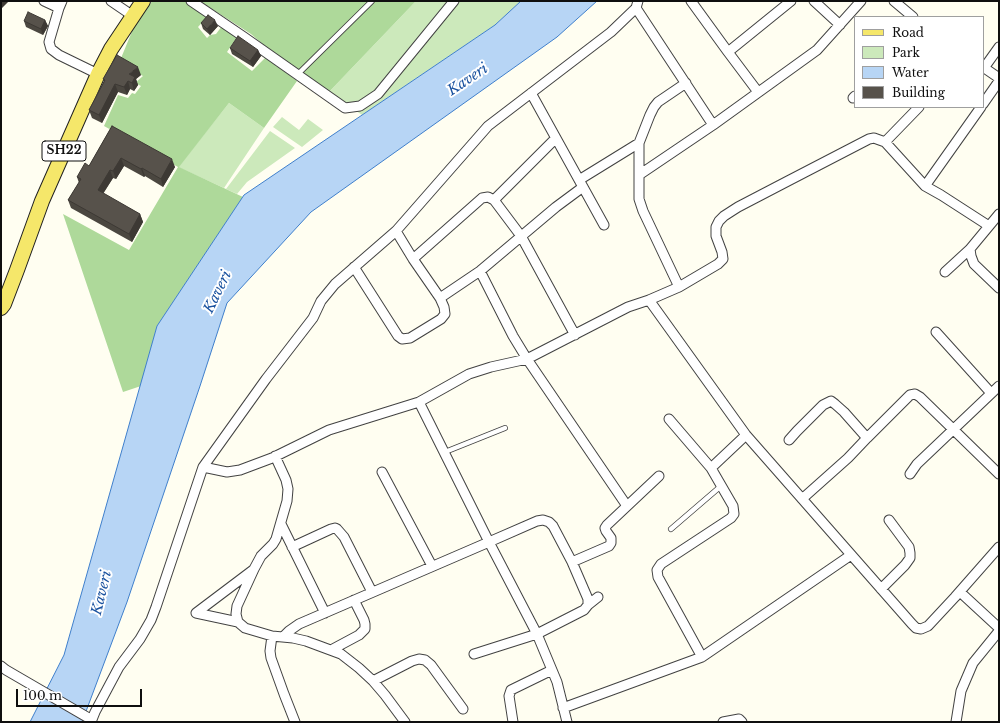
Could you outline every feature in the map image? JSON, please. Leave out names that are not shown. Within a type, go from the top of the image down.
[{"type":"main road","name":"SH22","points":[[1,308],[15,277],[42,201],[98,74],[111,49],[143,1]]},
{"type":"street","points":[[44,1],[60,4],[49,42],[51,49],[59,55],[98,74]]},
{"type":"street","points":[[111,1],[133,16]]},
{"type":"street","points":[[191,1],[345,108],[360,106],[378,94],[454,1]]},
{"type":"street","points":[[728,52],[790,1]]},
{"type":"street","points":[[814,1],[840,25]]},
{"type":"street","points":[[639,175],[817,50],[861,1]]},
{"type":"street","points":[[894,1],[912,16]]},
{"type":"street","points":[[693,2],[758,92]]},
{"type":"street","points":[[1,666],[91,721],[119,667],[140,639],[151,620],[203,467],[313,318],[321,301],[335,284],[396,231],[488,126],[611,32],[637,5],[713,124]]},
{"type":"street","points":[[984,102],[999,80],[984,68],[999,47]]},
{"type":"street","points":[[679,287],[643,211],[639,198],[639,144],[654,107],[658,102],[686,83]]},
{"type":"street","points":[[531,93],[604,225]]},
{"type":"street","points":[[885,142],[918,108]]},
{"type":"street","points":[[925,186],[980,108]]},
{"type":"street","points":[[494,200],[556,138]]},
{"type":"street","points":[[203,467],[227,472],[240,470],[275,456],[329,430],[420,402],[469,374],[491,367],[527,359],[628,307],[679,287],[718,264],[723,259],[716,236],[716,227],[719,220],[724,216],[786,182],[874,138],[885,142],[925,186],[990,226]]},
{"type":"street","points":[[440,298],[480,271],[556,207],[581,183],[639,144]]},
{"type":"street","points":[[413,259],[482,198],[488,197],[494,200],[521,236],[575,335]]},
{"type":"street","points":[[945,272],[970,249],[999,214]]},
{"type":"street","points":[[354,267],[398,336],[402,339],[410,338],[441,319],[445,314],[444,306],[440,298],[396,231]]},
{"type":"street","points":[[970,249],[974,264],[999,288]]},
{"type":"street","points":[[480,271],[513,336],[527,359],[627,506]]},
{"type":"street","points":[[649,300],[746,435],[916,628],[921,629],[928,626],[999,547]]},
{"type":"street","points":[[936,332],[991,393]]},
{"type":"street","points":[[910,474],[917,464],[999,386]]},
{"type":"street","points":[[802,499],[848,458],[910,396],[915,394],[920,397],[953,430],[998,471]]},
{"type":"street","points":[[789,440],[823,405],[831,401],[844,412],[867,438]]},
{"type":"street","points":[[420,402],[489,542],[537,634],[557,682],[567,722]]},
{"type":"street","points":[[669,419],[711,468],[733,506],[734,514],[731,518],[661,564],[657,570],[658,577],[702,657]]},
{"type":"street","points":[[711,468],[746,435]]},
{"type":"street","points":[[238,622],[236,614],[237,606],[261,556],[276,539],[287,501],[288,489],[286,480],[275,456]]},
{"type":"street","points":[[382,472],[432,566]]},
{"type":"street","points":[[572,562],[609,546],[611,543],[611,538],[606,532],[605,528],[607,525],[659,476]]},
{"type":"street","points":[[284,636],[299,624],[537,521],[543,520],[549,522],[553,526],[572,562],[588,599],[588,605]]},
{"type":"street","points":[[881,589],[910,558],[909,548],[889,520]]},
{"type":"street","points":[[281,524],[324,613]]},
{"type":"street","points":[[292,547],[331,529],[337,529],[344,537],[372,592]]},
{"type":"street","points":[[563,708],[702,657],[851,554]]},
{"type":"street","points":[[254,569],[196,613],[238,622],[245,628],[272,636],[284,636],[306,641],[341,654],[373,681],[405,722]]},
{"type":"street","points":[[960,592],[999,628]]},
{"type":"street","points":[[474,654],[537,634],[584,610],[598,597]]},
{"type":"street","points":[[330,650],[359,635],[365,629],[366,624],[354,600]]},
{"type":"street","points":[[956,722],[961,691],[973,663],[999,631]]},
{"type":"street","points":[[272,636],[270,644],[272,658],[295,722]]},
{"type":"street","points":[[373,681],[412,661],[419,659],[425,660],[431,665],[463,709]]},
{"type":"street","points":[[513,722],[509,696],[512,690],[552,670]]},
{"type":"street","points":[[723,722],[739,719],[742,722]]},
{"type":"lane","points":[[298,74],[372,1]]},
{"type":"lane","points":[[445,452],[505,428]]},
{"type":"lane","points":[[671,529],[721,486]]},
{"type":"green space","points":[[152,1],[185,1],[208,16],[198,27],[207,38],[210,35],[216,34],[222,26],[237,37],[227,52],[252,71],[266,57],[297,81],[264,128],[229,103],[179,167],[243,197],[157,326],[141,386],[123,392],[63,214],[129,250],[178,167],[104,126],[118,95],[128,98],[132,93],[135,94],[141,86],[135,83],[143,76],[119,63],[133,29]]},
{"type":"green space","points":[[196,1],[416,1],[329,92],[274,54],[251,34],[209,7]]},
{"type":"green space","points":[[416,1],[521,1],[495,25],[362,115],[329,92]]},
{"type":"green space","points":[[229,103],[264,128],[224,188],[178,167]]},
{"type":"green space","points":[[282,117],[299,130],[308,119],[323,130],[302,147],[273,127]]},
{"type":"green space","points":[[270,131],[295,148],[247,182],[237,194],[226,189]]},
{"type":"water","name":"Kaveri","points":[[521,1],[597,1],[557,37],[311,212],[227,303],[127,602],[82,722],[30,722],[64,655],[157,326],[244,195],[495,25]]},
{"type":"building","points":[[28,12],[45,20],[41,29],[24,21]]},
{"type":"building","points":[[208,15],[215,20],[207,29],[201,23]]},
{"type":"building","points":[[238,36],[258,50],[250,61],[230,48]]},
{"type":"building","points":[[117,55],[138,67],[129,74],[135,77],[132,83],[128,81],[124,87],[115,84],[99,115],[89,110],[105,80],[103,79]]},
{"type":"building","points":[[112,126],[172,159],[161,179],[121,158],[113,171],[110,170],[98,190],[140,214],[129,234],[68,200],[81,179],[77,177],[85,163],[89,166]]}]
